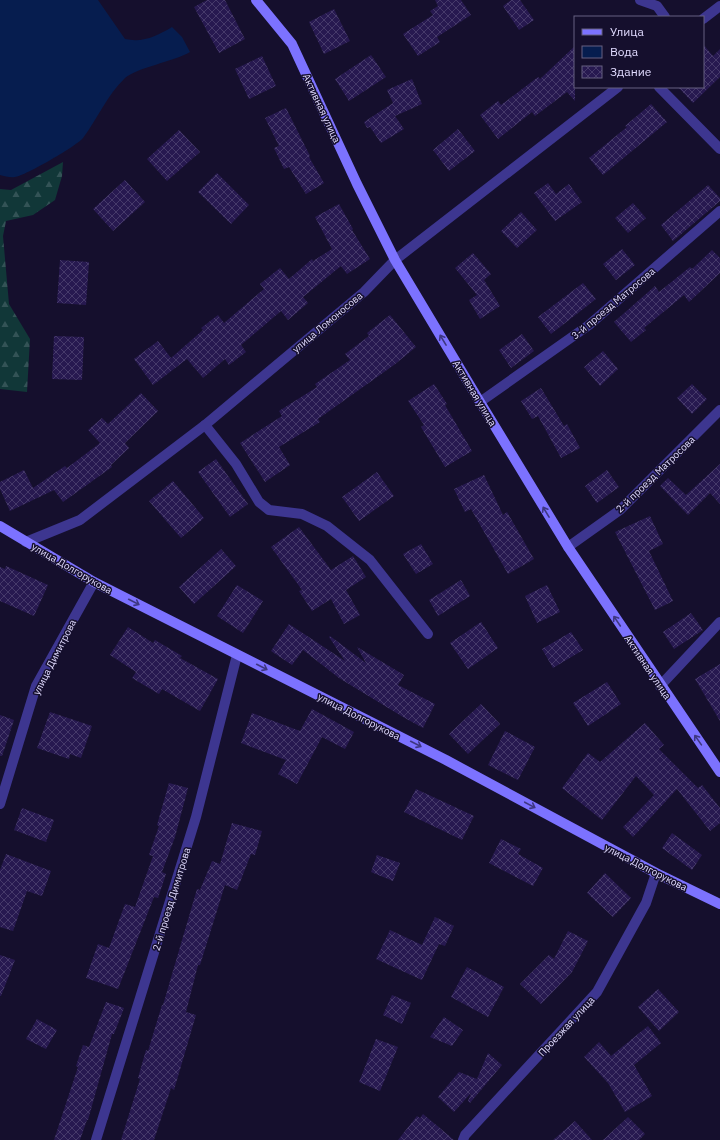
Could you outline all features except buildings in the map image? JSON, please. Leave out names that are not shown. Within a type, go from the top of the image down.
[{"type":"main road","name":"Активная улица","points":[[256,0],[292,44],[357,184],[395,260],[480,402],[568,547],[660,686],[720,772]]},
{"type":"main road","name":"улица Долгорукова","points":[[0,526],[94,582],[446,760],[656,873],[720,904]]},
{"type":"street","points":[[640,0],[657,6],[664,16]]},
{"type":"street","points":[[704,18],[720,6]]},
{"type":"street","name":"улица Ломоносова","points":[[26,542],[80,520],[205,425],[364,292],[395,260],[617,88]]},
{"type":"street","points":[[660,88],[720,149]]},
{"type":"street","name":"3-й проезд Матросова","points":[[480,402],[589,325],[720,211]]},
{"type":"street","name":"2-й проезд Матросова","points":[[568,547],[620,510],[720,410]]},
{"type":"street","points":[[205,425],[236,464],[259,502],[269,510],[302,514],[327,526],[370,560],[428,634]]},
{"type":"street","name":"улица Димитрова","points":[[0,804],[36,686],[94,582]]},
{"type":"street","points":[[660,686],[720,622]]},
{"type":"street","name":"2-й проезд Димитрова","points":[[96,1140],[196,817],[237,655]]},
{"type":"street","name":"Проезжая улица","points":[[463,1140],[465,1135],[597,992],[646,903],[656,873]]},
{"type":"green space","points":[[63,162],[62,176],[55,200],[33,215],[6,221],[3,236],[9,304],[30,339],[27,392],[0,389],[0,189],[11,190]]},
{"type":"water","points":[[0,0],[98,0],[125,39],[138,40],[150,38],[172,27],[182,37],[190,52],[130,74],[125,78],[108,99],[83,138],[72,147],[40,166],[21,175],[12,177],[0,175]]}]
